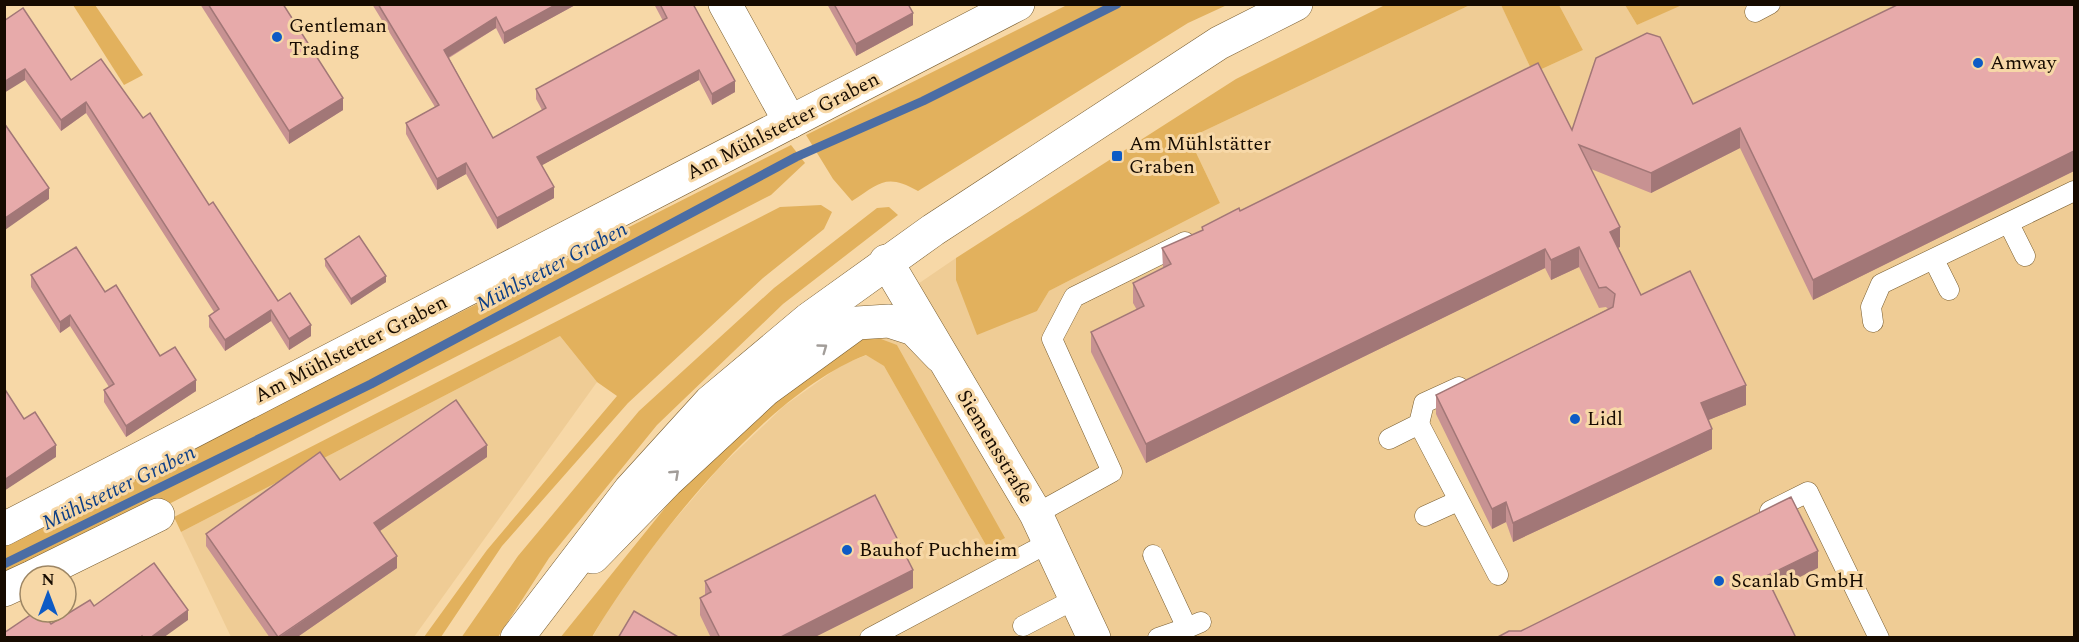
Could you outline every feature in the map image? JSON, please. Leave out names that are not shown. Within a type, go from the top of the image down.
[{"type":"street","points":[[726,4],[790,122]]},
{"type":"street","name":"Am Mühlstetter Graben","points":[[4,529],[1018,4]]},
{"type":"street","points":[[518,638],[630,490],[710,402],[809,319],[886,261],[1219,44],[1296,4]]},
{"type":"street","name":"Siemensstraße","points":[[886,261],[1043,528],[1094,638]]},
{"type":"street","points":[[518,638],[660,488],[724,428],[765,390],[857,323],[889,321],[914,329],[940,356]]},
{"type":"street","points":[[58,564],[158,515]]},
{"type":"street","points":[[4,590],[18,584]]},
{"type":"lane","points":[[1873,322],[1871,307],[1881,284],[2074,191]]},
{"type":"lane","points":[[2009,224],[2025,256]]},
{"type":"lane","points":[[870,638],[1043,528],[1112,472],[1052,339],[1074,297],[1201,234]]},
{"type":"lane","points":[[1934,260],[1949,290]]},
{"type":"lane","points":[[1477,378],[1424,403],[1419,424],[1498,575]]},
{"type":"lane","points":[[1389,439],[1419,424]]},
{"type":"lane","points":[[1756,518],[1808,492],[1879,638]]},
{"type":"lane","points":[[1425,516],[1458,501]]},
{"type":"lane","points":[[1153,555],[1194,625],[1158,638]]},
{"type":"lane","points":[[1023,626],[1077,598]]},
{"type":"shaded area","points":[[1387,4],[1470,5],[1189,138],[1220,203],[1049,291],[1037,311],[977,335],[956,280],[956,258],[1236,79]]},
{"type":"shaded area","points":[[1682,4],[2074,5],[2074,637],[592,638],[616,596],[659,538],[719,468],[784,406],[843,364],[867,355],[884,366],[987,547],[1004,538],[897,345],[849,340],[912,288],[956,258],[956,280],[1037,311],[1049,291],[1220,203],[1189,138],[1470,5],[1501,5],[1533,73],[1583,50],[1559,5],[1625,5],[1637,25]]},
{"type":"shaded area","points":[[73,5],[95,5],[143,75],[124,85]]},
{"type":"shaded area","points":[[1067,5],[1227,5],[1188,23],[918,191],[898,182],[884,182],[852,201],[833,179],[806,135]]},
{"type":"shaded area","points":[[1501,5],[1559,5],[1583,50],[1533,73]]},
{"type":"shaded area","points":[[1625,5],[1682,5],[1637,25]]},
{"type":"shaded area","points":[[791,145],[805,163],[771,195],[167,505],[46,564],[18,564],[18,578],[5,584],[5,543]]},
{"type":"shaded area","points":[[821,205],[832,212],[824,229],[763,278],[628,403],[502,546],[441,637],[424,637],[487,550],[617,396],[597,382],[560,336],[181,532],[174,517],[780,207]]},
{"type":"shaded area","points":[[889,207],[898,215],[783,304],[657,425],[549,558],[498,637],[461,638],[518,556],[639,411],[774,288],[877,208]]},
{"type":"shaded area","points":[[560,336],[597,382],[414,637],[231,637],[181,532]]},
{"type":"shaded area","points":[[873,336],[897,345],[1005,538],[987,547],[884,366],[866,355],[827,374],[788,402],[711,476],[643,560],[592,637],[560,638],[673,498],[746,422],[849,340]]},
{"type":"building","points":[[208,4],[283,4],[343,98],[289,131]]},
{"type":"building","points":[[378,4],[557,4],[504,33],[496,17],[444,50],[493,138],[546,108],[536,89],[667,18],[660,4],[693,4],[735,81],[712,94],[699,70],[537,157],[554,187],[497,218],[466,163],[437,179],[406,123],[439,105]]},
{"type":"building","points":[[834,4],[908,4],[913,13],[856,44]]},
{"type":"building","points":[[1899,4],[2074,4],[2074,151],[1813,280],[1740,128],[1651,173],[1579,145],[1620,227],[1610,232],[1641,295],[1690,271],[1746,385],[1701,403],[1712,429],[1513,523],[1506,502],[1492,509],[1436,395],[1613,307],[1615,294],[1606,287],[1599,288],[1579,247],[1551,260],[1545,249],[1146,444],[1091,332],[1144,306],[1133,283],[1171,264],[1162,248],[1203,230],[1202,227],[1239,208],[1240,211],[1538,63],[1572,130],[1596,58],[1647,33],[1660,37],[1693,104]]},
{"type":"building","points":[[23,8],[71,80],[101,59],[143,118],[150,113],[209,205],[213,202],[278,301],[290,293],[311,325],[289,339],[271,310],[225,340],[209,316],[219,309],[86,102],[61,120],[25,69],[4,82],[4,21]]},
{"type":"building","points":[[4,123],[49,188],[5,218],[4,218]]},
{"type":"building","points":[[359,236],[386,276],[351,299],[325,259]]},
{"type":"building","points":[[76,247],[105,292],[116,285],[160,356],[175,347],[196,380],[126,426],[104,390],[114,384],[70,315],[60,322],[31,275]]},
{"type":"building","points":[[4,388],[24,419],[35,412],[56,445],[4,480]]},
{"type":"building","points":[[456,400],[487,445],[374,523],[397,556],[278,637],[206,534],[320,452],[340,480]]},
{"type":"building","name":"Bauhof Puchheim","points":[[875,495],[913,570],[779,638],[720,638],[700,598],[711,592],[705,581]]},
{"type":"building","name":"Scanlab GmbH","points":[[1791,497],[1818,551],[1766,576],[1796,638],[1496,638],[1509,631],[1521,631]]},
{"type":"building","points":[[154,563],[188,610],[150,638],[142,636],[140,638],[4,638],[4,633],[18,624],[78,624],[78,607],[90,600],[94,606]]},
{"type":"building","points":[[634,611],[680,638],[618,638]]},
{"type":"waterway","name":"Mühlstetter Graben","points":[[4,564],[371,384],[796,157],[923,101],[1117,4]]},
{"type":"place","name":"Gentleman Trading","points":[[277,37]]},
{"type":"place","name":"Amway","points":[[1978,63]]},
{"type":"place","name":"Am Mühlstätter Graben","points":[[1117,156]]},
{"type":"place","name":"Lidl","points":[[1575,419]]},
{"type":"place","name":"Bauhof Puchheim","points":[[847,550]]},
{"type":"place","name":"Scanlab GmbH","points":[[1719,581]]}]
